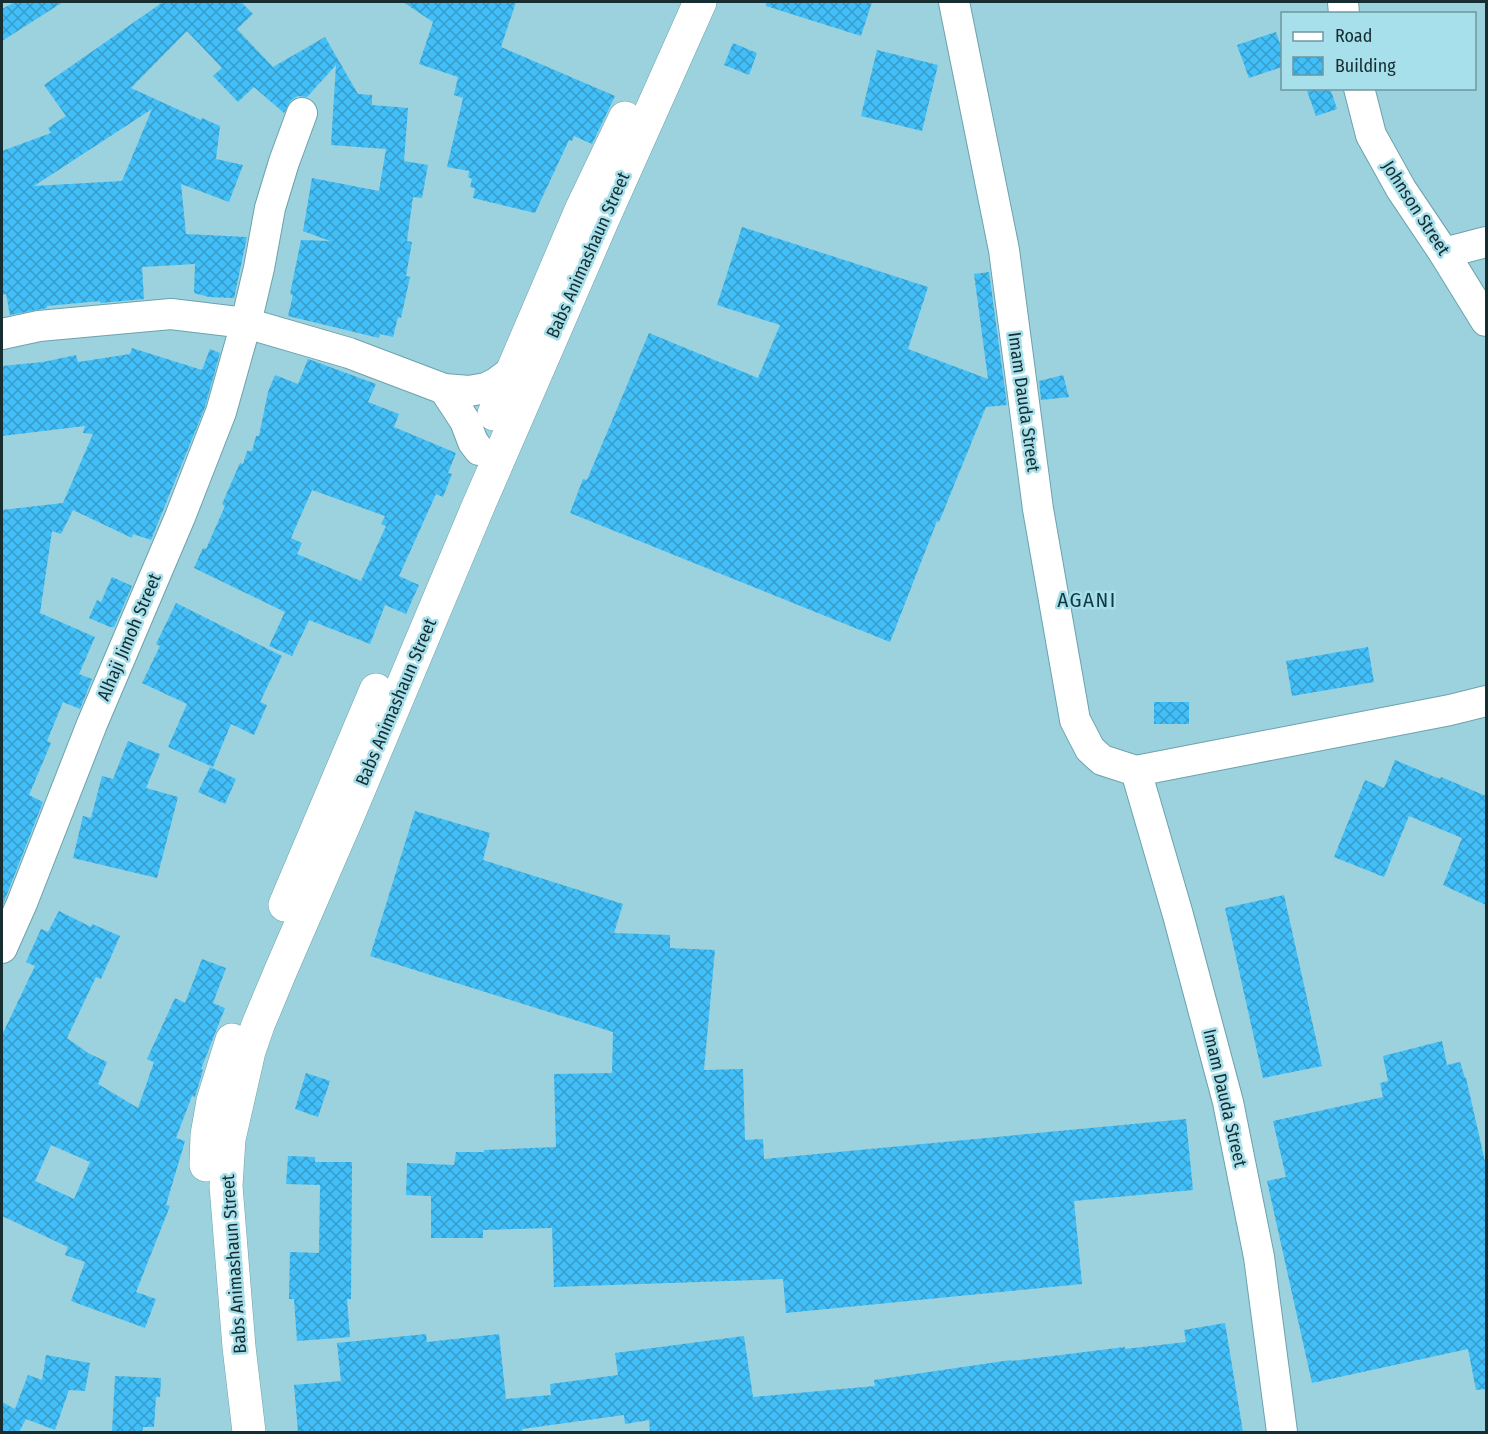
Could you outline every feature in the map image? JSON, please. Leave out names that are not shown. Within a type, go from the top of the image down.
[{"type":"main road","name":"Babs Animashaun Street","points":[[249,1432],[239,1347],[226,1186],[229,1139],[249,1051],[336,813],[479,450],[582,208],[677,2]]},
{"type":"main road","name":"Babs Animashaun Street","points":[[228,1432],[213,1307],[206,1172],[207,1135],[213,1101],[223,1067],[297,872],[336,813],[477,509],[700,2]]},
{"type":"street","name":"Imam Dauda Street","points":[[954,2],[1004,250],[1038,509],[1075,720],[1090,748],[1102,760],[1136,771],[1486,701]]},
{"type":"street","name":"Johnson Street","points":[[1360,90],[1371,135],[1401,189],[1444,252],[1486,321]]},
{"type":"street","name":"Alhaji Jimoh Street","points":[[2,948],[221,412],[246,323],[270,208],[302,113]]},
{"type":"street","points":[[1444,252],[1486,242]]},
{"type":"street","points":[[2,334],[39,326],[171,314],[246,323],[349,353],[444,389],[469,391],[486,388],[512,372]]},
{"type":"street","points":[[444,389],[465,421],[473,442],[479,450]]},
{"type":"street","name":"Imam Dauda Street","points":[[1136,771],[1178,915],[1228,1102],[1259,1257],[1282,1432]]},
{"type":"building","points":[[15,2],[63,2],[2,41],[2,9]]},
{"type":"building","points":[[163,2],[241,2],[253,14],[237,29],[273,67],[325,37],[358,94],[372,95],[372,105],[408,108],[404,161],[428,165],[422,198],[413,197],[407,241],[412,242],[406,276],[410,277],[401,318],[398,317],[393,337],[380,334],[379,338],[288,316],[301,240],[330,241],[303,231],[312,178],[379,191],[386,149],[331,145],[336,65],[307,97],[298,96],[291,100],[284,113],[254,87],[238,102],[213,76],[222,68],[187,31],[131,88],[201,120],[202,118],[220,126],[216,159],[243,165],[229,202],[181,184],[186,234],[247,237],[234,298],[209,297],[194,293],[195,264],[142,267],[144,299],[47,306],[47,308],[10,315],[6,294],[2,295],[2,151],[51,133],[48,128],[66,116],[44,85]],"holes":[[[152,109],[122,181],[34,186]]]},
{"type":"building","points":[[403,2],[516,2],[501,47],[615,96],[592,144],[574,136],[572,141],[569,140],[535,213],[473,198],[475,188],[470,187],[472,179],[468,177],[469,171],[447,167],[463,98],[454,95],[458,77],[419,64],[433,22]]},
{"type":"building","points":[[766,2],[872,2],[861,36],[766,6]]},
{"type":"building","points":[[1276,32],[1281,47],[1281,67],[1249,78],[1237,45]]},
{"type":"building","points":[[733,43],[757,53],[749,75],[724,65]]},
{"type":"building","points":[[877,50],[938,65],[922,131],[861,116]]},
{"type":"building","points":[[1307,90],[1331,90],[1337,109],[1316,116]]},
{"type":"building","points":[[742,227],[928,287],[908,349],[988,379],[974,274],[989,272],[1007,405],[986,407],[939,522],[937,521],[890,642],[570,513],[583,479],[587,480],[649,333],[758,378],[780,325],[717,305]]},
{"type":"building","points":[[132,348],[202,370],[210,349],[220,353],[205,407],[151,540],[133,534],[132,538],[73,510],[61,534],[52,531],[40,613],[95,637],[79,674],[92,679],[80,709],[63,702],[47,741],[51,743],[29,795],[43,802],[2,907],[2,510],[63,503],[93,434],[83,433],[85,426],[2,436],[2,366],[43,362],[76,355],[78,362],[130,354]]},
{"type":"building","points":[[308,359],[376,384],[368,402],[399,414],[394,427],[456,453],[448,473],[452,474],[443,497],[436,494],[399,576],[419,585],[406,614],[385,605],[370,644],[309,620],[292,656],[269,646],[285,612],[194,568],[203,548],[206,549],[225,506],[222,504],[240,463],[243,464],[247,451],[252,451],[256,436],[259,436],[268,392],[275,375],[298,384]],"holes":[[[312,490],[385,516],[381,524],[386,526],[361,581],[297,554],[302,543],[291,538]]]},
{"type":"building","points":[[1063,375],[1069,397],[1041,400],[1039,381]]},
{"type":"building","points":[[112,577],[132,586],[114,627],[110,627],[89,618],[97,600],[101,602]]},
{"type":"building","points":[[176,603],[282,656],[260,702],[267,705],[254,735],[231,724],[213,767],[168,747],[187,704],[142,683],[160,646],[156,644]]},
{"type":"building","points":[[1368,647],[1374,682],[1292,696],[1286,661]]},
{"type":"building","points":[[1154,702],[1189,702],[1189,724],[1154,724]]},
{"type":"building","points":[[128,741],[160,754],[146,788],[178,797],[157,878],[73,858],[83,816],[91,818],[102,776],[113,779]]},
{"type":"building","points":[[1395,760],[1486,796],[1486,905],[1443,885],[1462,838],[1409,816],[1384,877],[1334,857],[1365,780],[1384,788]]},
{"type":"building","points":[[210,767],[236,779],[225,804],[198,792]]},
{"type":"building","points":[[415,811],[490,833],[483,860],[623,904],[614,933],[670,935],[670,948],[715,950],[704,1070],[743,1069],[745,1140],[763,1139],[764,1159],[1186,1119],[1193,1190],[1074,1201],[1082,1284],[786,1313],[783,1279],[554,1287],[552,1228],[483,1230],[483,1238],[431,1238],[431,1196],[406,1195],[407,1163],[454,1165],[456,1152],[556,1147],[554,1074],[612,1073],[613,1032],[370,956]]},
{"type":"building","points":[[1284,895],[1322,1066],[1263,1078],[1225,908]]},
{"type":"building","points":[[59,911],[91,927],[92,924],[120,936],[101,979],[96,977],[67,1038],[88,1053],[107,1062],[98,1084],[138,1108],[154,1062],[147,1059],[175,998],[185,1003],[202,959],[226,968],[213,1003],[225,1008],[201,1069],[203,1070],[195,1097],[192,1096],[176,1138],[185,1141],[166,1205],[170,1206],[136,1292],[156,1299],[145,1328],[71,1301],[85,1262],[65,1255],[68,1247],[2,1216],[2,1035],[35,966],[26,962],[41,929],[48,932]],"holes":[[[51,1145],[90,1162],[74,1199],[35,1181]]]},
{"type":"building","points":[[1442,1041],[1447,1065],[1460,1062],[1466,1078],[1486,1166],[1486,1389],[1476,1390],[1468,1349],[1312,1383],[1267,1181],[1286,1177],[1273,1121],[1383,1097],[1380,1083],[1388,1081],[1383,1056]]},
{"type":"building","points":[[306,1073],[330,1081],[318,1117],[295,1109]]},
{"type":"building","points":[[288,1156],[315,1157],[315,1162],[352,1162],[351,1299],[347,1299],[350,1337],[297,1341],[294,1299],[289,1299],[290,1252],[319,1253],[320,1185],[286,1184]]},
{"type":"building","points":[[1225,1323],[1243,1432],[650,1432],[649,1420],[625,1424],[624,1415],[522,1429],[523,1432],[298,1432],[294,1385],[341,1381],[337,1343],[426,1334],[427,1342],[499,1334],[506,1399],[551,1395],[550,1384],[618,1375],[615,1353],[744,1336],[753,1397],[875,1386],[874,1380],[1011,1360],[1186,1342],[1184,1330]]},
{"type":"building","points":[[46,1355],[90,1363],[85,1391],[69,1390],[55,1430],[26,1419],[19,1432],[2,1432],[2,1402],[15,1409],[28,1375],[42,1380]]},
{"type":"building","points":[[115,1376],[161,1378],[160,1397],[156,1397],[154,1427],[143,1427],[142,1432],[112,1432]]},
{"type":"district","name":"AGANI","points":[[1087,600]]}]
